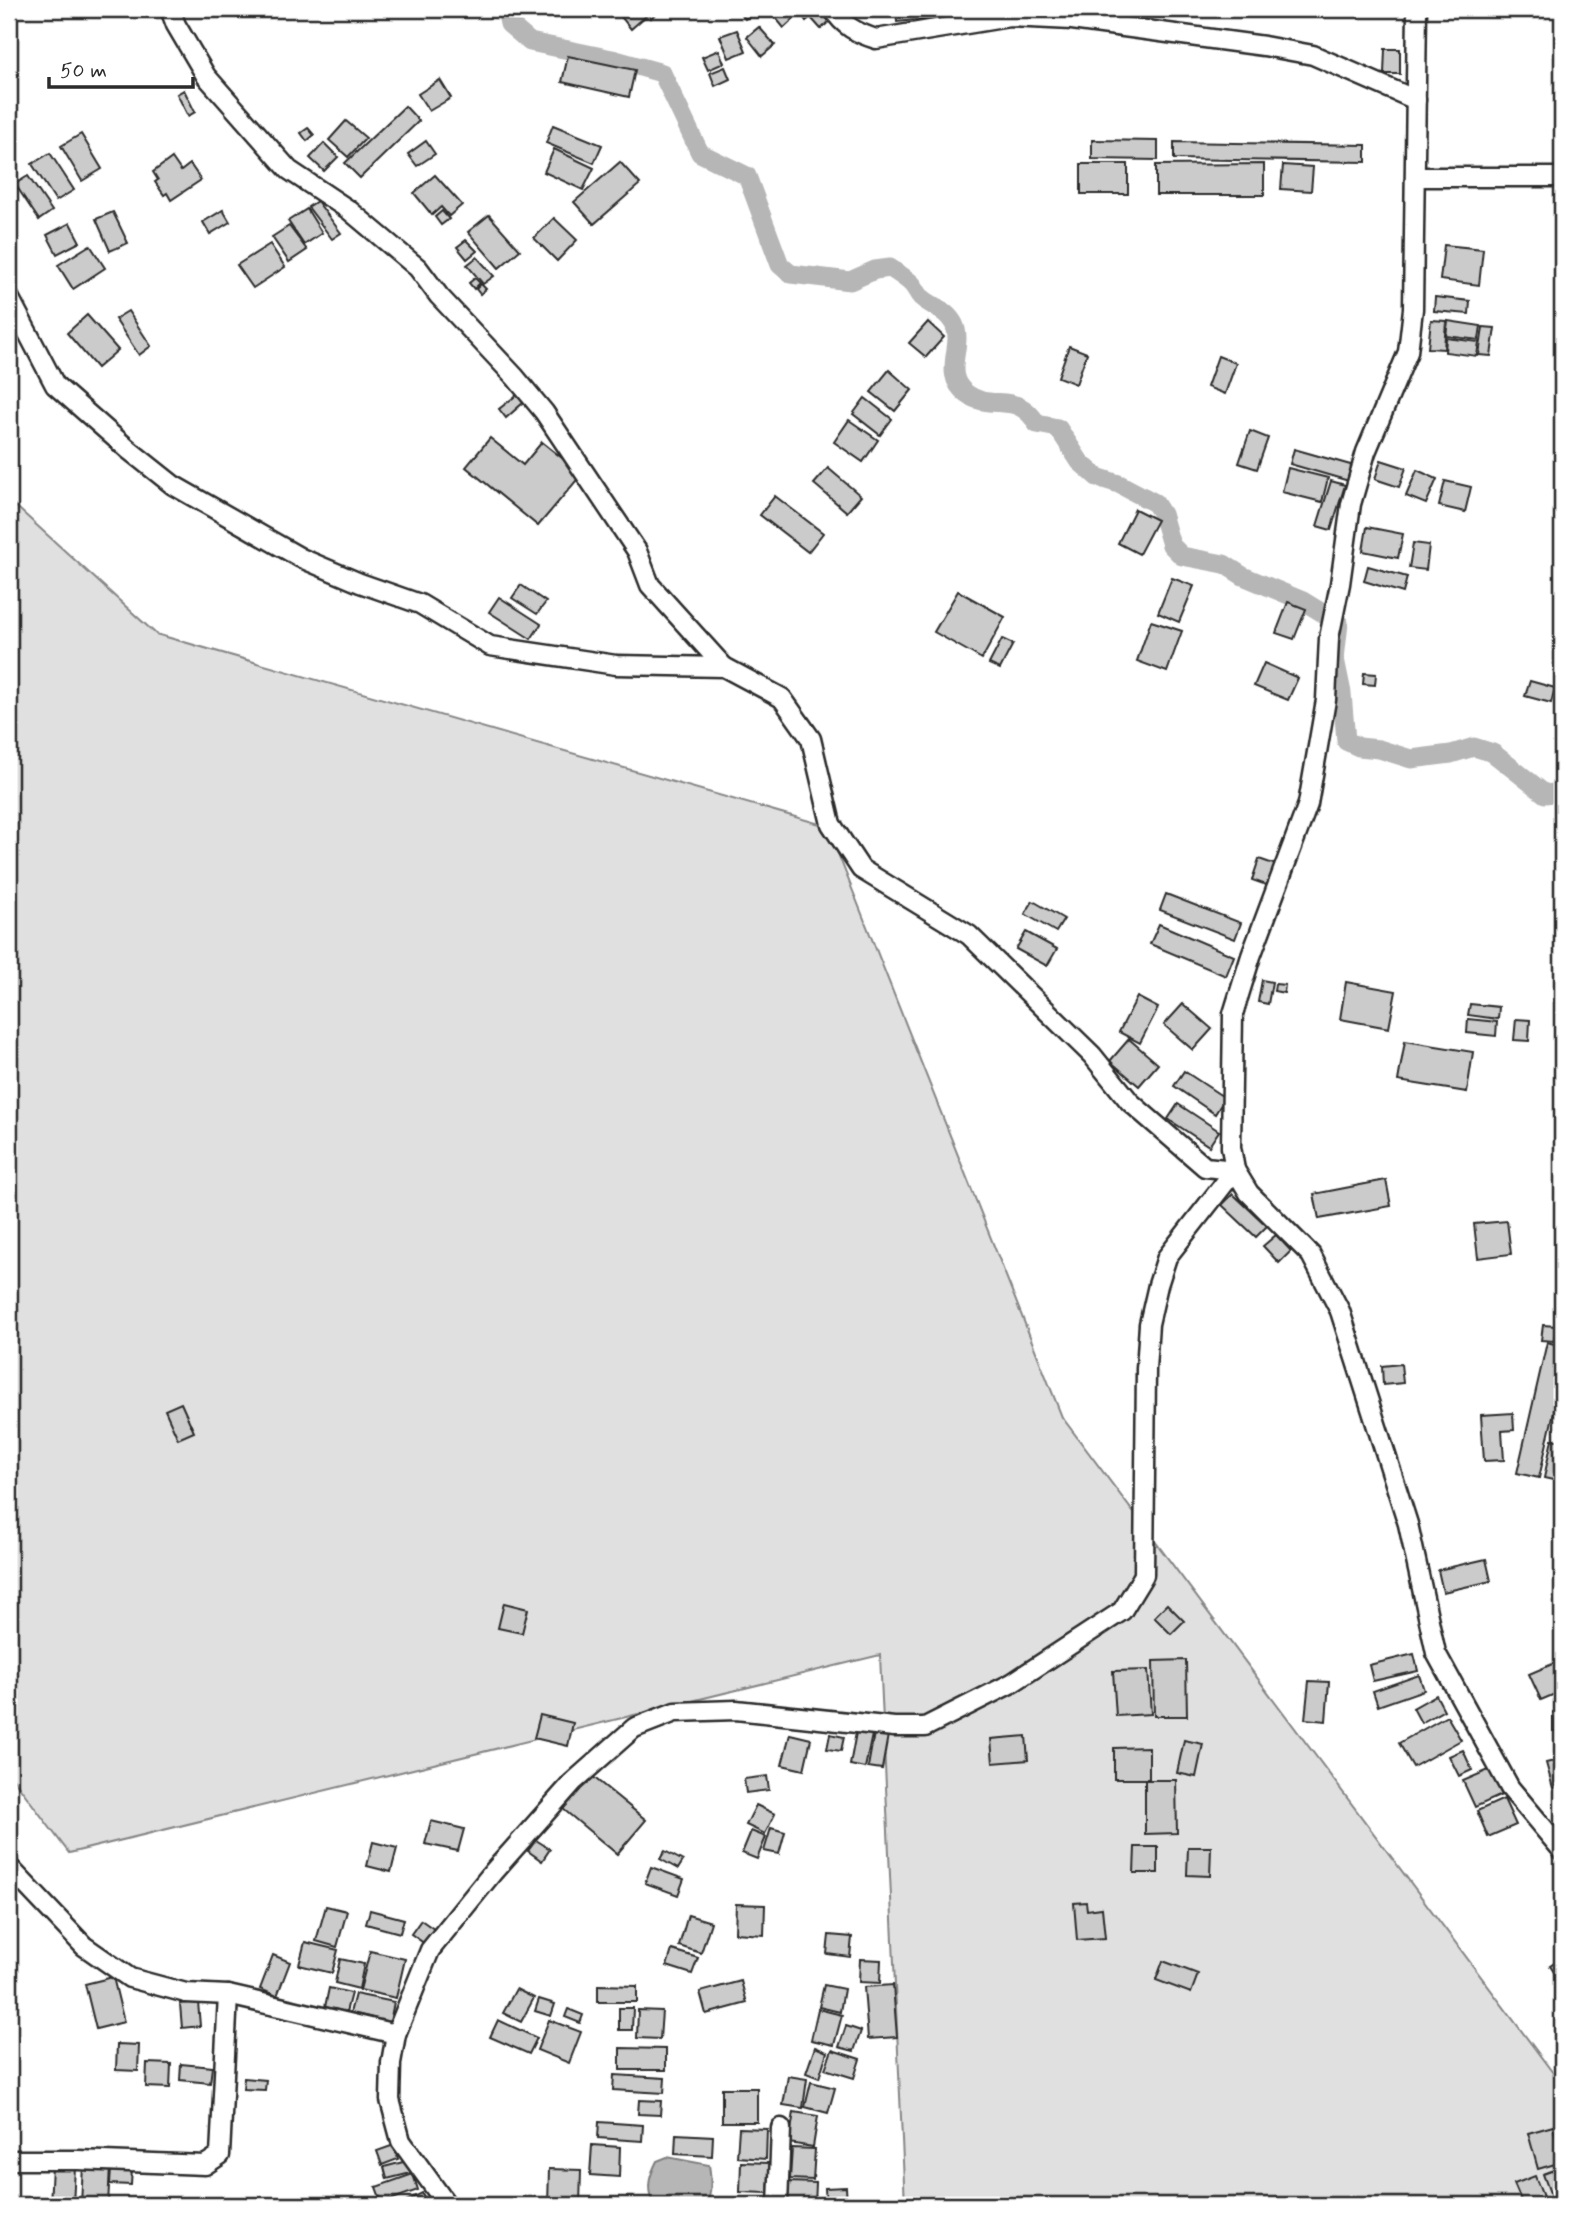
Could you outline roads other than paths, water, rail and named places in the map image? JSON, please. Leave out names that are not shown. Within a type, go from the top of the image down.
[{"type":"street","points":[[170,9],[176,25],[206,76],[289,170],[349,210],[418,268],[439,296],[537,403],[636,551],[650,585],[724,667],[782,698],[811,739],[831,824],[861,869],[969,935],[1092,1055],[1130,1102],[1205,1167],[1235,1170]]},
{"type":"street","points":[[833,9],[839,20],[849,27],[876,39],[1009,17],[1072,20],[1264,46],[1313,55],[1416,100]]},
{"type":"street","points":[[1417,9],[1413,309],[1408,352],[1366,452],[1351,504],[1340,584],[1329,638],[1326,700],[1308,804],[1251,956],[1233,1014],[1231,1147],[1235,1170],[1249,1193],[1311,1255],[1340,1311],[1408,1524],[1436,1653],[1510,1788],[1562,1850]]},
{"type":"street","points":[[1416,177],[1562,177]]},
{"type":"street","points":[[9,297],[55,385],[173,485],[301,558],[420,604],[490,646],[616,666],[724,667]]},
{"type":"street","points":[[447,2205],[401,2141],[390,2100],[391,2063],[396,2034],[430,1950],[493,1872],[573,1782],[634,1728],[675,1712],[736,1710],[894,1727],[925,1727],[1012,1683],[1122,1611],[1144,1574],[1146,1369],[1149,1324],[1158,1285],[1167,1257],[1235,1170]]},
{"type":"street","points":[[9,1867],[84,1947],[130,1978],[186,1993],[228,1995],[396,2034]]},
{"type":"street","points":[[9,2160],[205,2165],[220,2155],[228,1995]]},
{"type":"street","points":[[778,2205],[781,2128]]},
{"type":"waterway","points":[[506,9],[509,24],[530,42],[612,59],[662,73],[700,153],[747,176],[780,265],[791,274],[850,281],[875,270],[890,268],[912,284],[921,297],[947,315],[954,324],[957,333],[955,378],[967,394],[985,402],[1013,404],[1030,414],[1037,424],[1058,428],[1080,462],[1097,477],[1119,484],[1155,503],[1162,514],[1171,545],[1182,556],[1224,564],[1243,576],[1303,601],[1339,623],[1335,659],[1342,693],[1346,741],[1359,747],[1379,749],[1411,759],[1451,754],[1474,747],[1493,753],[1545,794],[1562,792]]}]
